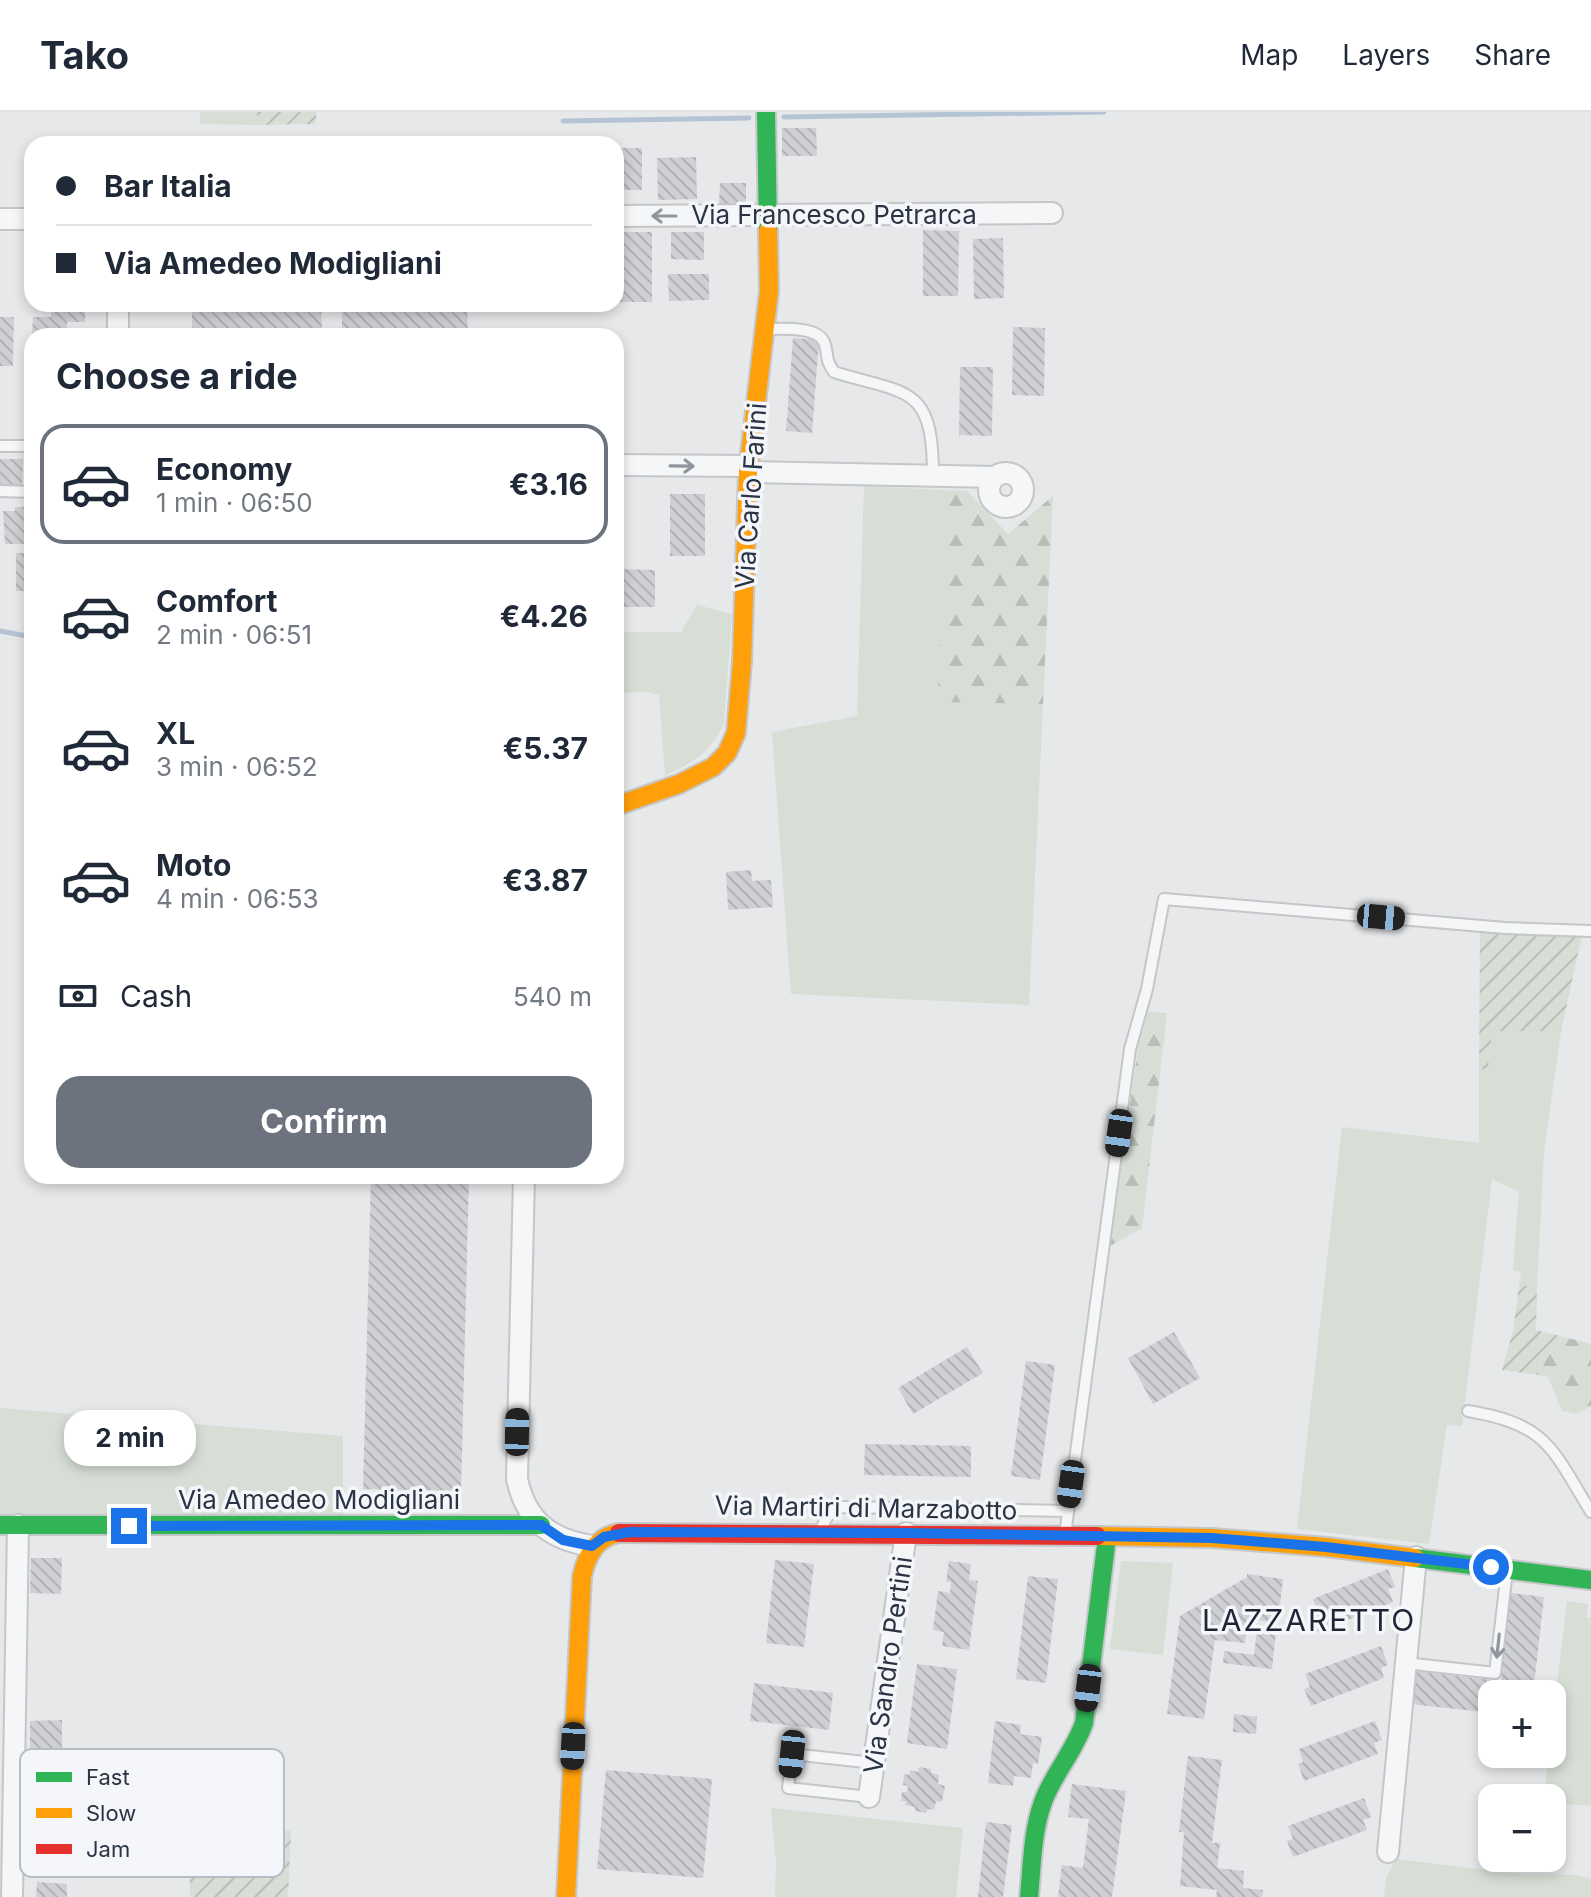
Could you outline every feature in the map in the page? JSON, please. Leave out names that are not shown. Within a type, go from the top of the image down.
[{"type":"street","name":"Via Carlo Farini","points":[[624,803],[700,774],[721,760],[733,744],[739,717],[748,469],[769,291],[766,112]]},
{"type":"street","name":"Via Francesco Petrarca","points":[[624,216],[1052,213]]},
{"type":"street","points":[[0,219],[24,219]]},
{"type":"street","points":[[624,465],[955,476],[992,486]]},
{"type":"street","points":[[524,1184],[516,1464],[520,1492],[531,1514],[541,1525],[563,1540],[592,1546],[584,1561],[582,1576],[566,1897]]},
{"type":"street","points":[[9,1525],[12,1897]]},
{"type":"street","name":"Via Amedeo Modigliani","points":[[9,1525],[541,1525]]},
{"type":"street","name":"Via Martiri di Marzabotto","points":[[592,1546],[604,1537],[630,1532],[906,1533],[1262,1541],[1591,1580]]},
{"type":"street","name":"Via Sandro Pertini","points":[[869,1797],[906,1533]]},
{"type":"street","points":[[1029,1897],[1038,1818],[1043,1802],[1073,1752],[1084,1723],[1107,1537]]},
{"type":"street","points":[[1388,1852],[1416,1557]]},
{"type":"lane","points":[[766,329],[806,331],[817,335],[824,341],[825,360],[834,372],[891,387],[914,398],[927,417],[932,437],[933,476]]},
{"type":"lane","points":[[0,446],[24,446]]},
{"type":"lane","points":[[0,491],[24,492]]},
{"type":"lane","points":[[1064,1537],[1130,1049],[1147,989],[1164,899],[1505,928],[1591,931]]},
{"type":"lane","points":[[1468,1411],[1503,1417],[1535,1434],[1554,1452],[1591,1512]]},
{"type":"lane","points":[[820,1533],[824,1520],[840,1507],[1067,1511]]},
{"type":"lane","points":[[1405,1663],[1495,1673],[1507,1569]]},
{"type":"lane","points":[[869,1797],[788,1788],[792,1754],[874,1763]]},
{"type":"green space","points":[[200,112],[257,112],[257,125],[200,124]]},
{"type":"green space","points":[[257,112],[316,112],[316,124],[257,125]]},
{"type":"green space","points":[[864,486],[944,490],[938,701],[1043,704],[1029,1005],[791,994],[772,732],[857,716]]},
{"type":"green space","points":[[944,490],[967,491],[1008,534],[1053,496],[1043,704],[938,702]]},
{"type":"green space","points":[[697,605],[732,614],[724,724],[713,743],[700,756],[665,776],[659,695],[624,693],[624,632],[681,632]]},
{"type":"green space","points":[[1480,929],[1582,935],[1561,1031],[1492,1031],[1488,1068],[1479,1070]]},
{"type":"green space","points":[[1148,1012],[1167,1013],[1142,1228],[1110,1246],[1138,1048]]},
{"type":"green space","points":[[1491,1031],[1561,1031],[1544,1152],[1537,1287],[1519,1285],[1521,1273],[1513,1270],[1519,1192],[1492,1179],[1462,1426],[1447,1425],[1429,1544],[1297,1529],[1342,1127],[1479,1143],[1479,1070],[1488,1068]]},
{"type":"green space","points":[[1519,1285],[1537,1287],[1536,1330],[1560,1336],[1555,1350],[1544,1349],[1538,1375],[1502,1370],[1513,1331]]},
{"type":"green space","points":[[1560,1336],[1591,1344],[1591,1406],[1577,1414],[1562,1411],[1548,1377],[1538,1375],[1544,1349],[1555,1350]]},
{"type":"green space","points":[[0,1408],[343,1436],[343,1515],[0,1520]]},
{"type":"green space","points":[[1121,1561],[1173,1563],[1163,1655],[1110,1649]]},
{"type":"green space","points":[[1567,1601],[1588,1604],[1586,1617],[1591,1618],[1591,1806],[1566,1804],[1566,1784],[1546,1784],[1547,1768],[1566,1768],[1566,1680],[1558,1680]]},
{"type":"green space","points":[[771,1808],[963,1828],[956,1897],[775,1897],[776,1862]]},
{"type":"green space","points":[[284,1831],[291,1831],[288,1897],[190,1897],[190,1877],[284,1877]]},
{"type":"green space","points":[[1396,1859],[1478,1869],[1478,1872],[1577,1875],[1591,1879],[1591,1897],[1384,1897],[1386,1878]]},
{"type":"building","points":[[782,128],[816,128],[817,156],[782,156]]},
{"type":"building","points":[[624,148],[642,148],[642,190],[624,190]]},
{"type":"building","points":[[696,157],[697,199],[658,200],[657,158]]},
{"type":"building","points":[[720,183],[746,183],[746,204],[719,204]]},
{"type":"building","points":[[923,230],[959,231],[958,296],[923,296]]},
{"type":"building","points":[[624,232],[652,232],[652,302],[624,302]]},
{"type":"building","points":[[671,232],[704,232],[704,260],[671,259]]},
{"type":"building","points":[[1003,238],[1004,298],[974,299],[973,239]]},
{"type":"building","points":[[668,274],[709,274],[709,300],[669,301]]},
{"type":"building","points":[[51,312],[85,312],[85,322],[67,322],[67,328],[32,328],[33,317],[51,317]]},
{"type":"building","points":[[192,312],[321,312],[322,328],[192,328]]},
{"type":"building","points":[[342,312],[467,312],[468,328],[342,328]]},
{"type":"building","points":[[0,317],[14,317],[13,366],[0,366]]},
{"type":"building","points":[[1013,327],[1045,328],[1044,396],[1012,395]]},
{"type":"building","points":[[793,338],[819,340],[812,433],[786,431]]},
{"type":"building","points":[[960,367],[993,367],[992,436],[959,435]]},
{"type":"building","points":[[0,459],[23,459],[22,486],[0,485]]},
{"type":"building","points":[[670,494],[705,494],[705,556],[670,556]]},
{"type":"building","points":[[15,507],[24,507],[24,544],[5,544],[3,511],[15,511]]},
{"type":"building","points":[[16,553],[24,553],[24,591],[16,591]]},
{"type":"building","points":[[624,569],[655,570],[655,607],[624,607]]},
{"type":"building","points":[[751,870],[752,881],[771,880],[773,907],[728,910],[726,872]]},
{"type":"building","points":[[371,1184],[469,1184],[461,1491],[363,1489]]},
{"type":"building","points":[[1174,1332],[1200,1378],[1153,1404],[1128,1358]]},
{"type":"building","points":[[967,1347],[983,1373],[913,1414],[898,1388]]},
{"type":"building","points":[[1026,1361],[1055,1365],[1040,1480],[1011,1476]]},
{"type":"building","points":[[865,1444],[971,1446],[971,1477],[864,1475]]},
{"type":"building","points":[[31,1558],[62,1558],[61,1594],[30,1593]]},
{"type":"building","points":[[775,1560],[814,1564],[804,1647],[766,1643]]},
{"type":"building","points":[[949,1561],[971,1564],[969,1580],[978,1581],[969,1650],[942,1646],[944,1632],[933,1630],[938,1591],[950,1593],[951,1582],[946,1582]]},
{"type":"building","points":[[1388,1569],[1395,1587],[1388,1589],[1393,1602],[1317,1632],[1310,1615],[1318,1612],[1313,1599]]},
{"type":"building","points":[[1247,1574],[1283,1579],[1278,1623],[1248,1619],[1245,1643],[1215,1640],[1204,1719],[1167,1714],[1180,1616],[1247,1577]]},
{"type":"building","points":[[1028,1576],[1058,1579],[1046,1683],[1016,1679]]},
{"type":"building","points":[[1511,1593],[1544,1597],[1535,1680],[1501,1680]]},
{"type":"building","points":[[1257,1630],[1276,1633],[1272,1669],[1223,1663],[1224,1651],[1254,1655]]},
{"type":"building","points":[[1381,1646],[1388,1665],[1381,1668],[1384,1678],[1311,1706],[1304,1689],[1310,1687],[1305,1674]]},
{"type":"building","points":[[917,1664],[957,1669],[947,1749],[907,1743]]},
{"type":"building","points":[[1413,1671],[1492,1680],[1478,1680],[1478,1711],[1410,1704]]},
{"type":"building","points":[[754,1683],[833,1693],[829,1730],[750,1721]]},
{"type":"building","points":[[1234,1714],[1257,1717],[1256,1734],[1233,1732]]},
{"type":"building","points":[[62,1720],[62,1749],[30,1749],[30,1721]]},
{"type":"building","points":[[995,1721],[1021,1725],[1020,1734],[1042,1737],[1038,1764],[1033,1763],[1031,1778],[1014,1776],[1013,1786],[988,1783]]},
{"type":"building","points":[[1375,1721],[1382,1740],[1374,1743],[1378,1754],[1304,1781],[1298,1764],[1303,1762],[1299,1749]]},
{"type":"building","points":[[1188,1756],[1222,1760],[1212,1843],[1220,1843],[1217,1868],[1244,1871],[1243,1888],[1263,1890],[1262,1897],[1216,1897],[1217,1890],[1180,1886],[1184,1832],[1179,1832]]},
{"type":"building","points":[[919,1767],[931,1769],[931,1773],[939,1775],[938,1784],[945,1786],[942,1802],[936,1801],[934,1810],[927,1809],[927,1813],[915,1811],[915,1807],[901,1801],[902,1792],[907,1792],[908,1786],[903,1785],[904,1774],[909,1775],[910,1770],[918,1772]]},
{"type":"building","points":[[606,1770],[712,1779],[703,1878],[597,1869]]},
{"type":"building","points":[[1072,1784],[1126,1791],[1112,1897],[1058,1897],[1062,1865],[1083,1868],[1089,1819],[1068,1817]]},
{"type":"building","points":[[1364,1798],[1371,1817],[1363,1820],[1367,1830],[1293,1857],[1287,1841],[1293,1839],[1288,1826]]},
{"type":"building","points":[[986,1822],[1012,1825],[1003,1897],[978,1897]]},
{"type":"building","points":[[37,1882],[67,1884],[67,1897],[36,1897]]},
{"type":"waterway","points":[[784,117],[1104,112]]},
{"type":"waterway","points":[[563,121],[749,118]]},
{"type":"waterway","points":[[0,631],[24,636]]},
{"type":"traffic: fast","points":[[766,112],[768,231]]},
{"type":"traffic: fast","points":[[0,1525],[541,1525]]},
{"type":"traffic: fast","points":[[1029,1897],[1039,1813],[1084,1723],[1107,1537]]},
{"type":"traffic: fast","points":[[1415,1558],[1591,1580]]},
{"type":"traffic: slow","points":[[624,803],[679,784],[713,767],[727,753],[736,733],[742,662],[748,472],[769,291],[768,231]]},
{"type":"traffic: slow","points":[[566,1897],[582,1576],[594,1548],[604,1538],[619,1533]]},
{"type":"traffic: slow","points":[[1097,1536],[1212,1538],[1415,1558]]},
{"type":"traffic: jam","points":[[619,1533],[1097,1536]]},
{"type":"district","name":"LAZZARETTO","points":[[1309,1621]]},
{"type":"route","points":[[129,1526],[541,1525],[563,1540],[592,1546],[604,1537],[630,1532],[1212,1538],[1326,1547],[1491,1567]]}]
